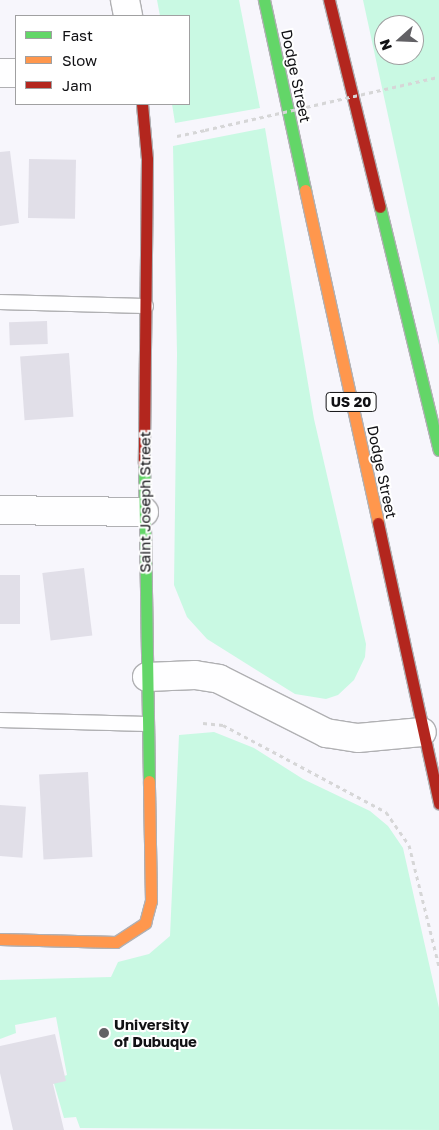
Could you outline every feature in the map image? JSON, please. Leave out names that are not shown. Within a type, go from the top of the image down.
[{"type":"main road","name":"Dodge Street","points":[[264,0],[439,803]]},
{"type":"main road","points":[[330,0],[335,28],[439,450]]},
{"type":"main road","name":"Saint Joseph Street","points":[[0,939],[116,942],[145,923],[151,901],[144,512],[147,160],[142,105]]},
{"type":"street","points":[[125,0],[128,15]]},
{"type":"street","points":[[0,73],[15,73]]},
{"type":"street","points":[[0,510],[144,512]]},
{"type":"street","points":[[147,677],[195,675],[219,678],[326,733],[358,738],[422,732]]},
{"type":"lane","points":[[0,302],[146,306]]},
{"type":"lane","points":[[0,720],[147,724]]},
{"type":"path","points":[[176,136],[439,78]]},
{"type":"path","points":[[203,723],[223,725],[386,812],[409,845],[439,966]]},
{"type":"green space","points":[[157,0],[239,0],[260,108],[175,123],[172,105],[190,105],[190,15],[160,15]]},
{"type":"green space","points":[[363,0],[439,0],[439,345],[377,65],[424,65],[424,15],[374,15],[374,51]]},
{"type":"green space","points":[[265,128],[314,419],[366,644],[365,657],[354,680],[338,695],[326,699],[295,694],[207,639],[187,617],[174,585],[177,354],[173,146]]},
{"type":"green space","points":[[214,732],[254,748],[303,779],[370,811],[388,826],[403,848],[439,1008],[439,1130],[80,1128],[76,1117],[64,1118],[53,1080],[67,1075],[56,1017],[15,1025],[16,1033],[0,1039],[0,980],[111,977],[118,962],[149,954],[170,936],[179,735]]},
{"type":"building","points":[[10,151],[19,223],[0,226],[0,152]]},
{"type":"building","points":[[29,159],[76,160],[75,219],[28,218]]},
{"type":"building","points":[[47,321],[48,344],[10,345],[9,322]]},
{"type":"building","points":[[69,353],[73,417],[25,420],[20,356]]},
{"type":"building","points":[[84,568],[92,635],[51,641],[42,573]]},
{"type":"building","points":[[0,575],[20,575],[20,624],[0,624]]},
{"type":"building","points":[[88,772],[92,857],[44,859],[39,775]]},
{"type":"building","points":[[0,805],[26,807],[22,858],[0,856]]},
{"type":"building","points":[[55,1034],[66,1081],[53,1084],[64,1130],[13,1130],[0,1073],[0,1046]]},
{"type":"traffic: fast","points":[[264,0],[305,190]]},
{"type":"traffic: fast","points":[[380,207],[439,450]]},
{"type":"traffic: fast","points":[[144,463],[149,781]]},
{"type":"traffic: slow","points":[[305,190],[378,523]]},
{"type":"traffic: slow","points":[[0,939],[116,942],[145,923],[151,901],[149,781]]},
{"type":"traffic: jam","points":[[329,0],[380,207]]},
{"type":"traffic: jam","points":[[142,105],[147,159],[144,463]]},
{"type":"traffic: jam","points":[[378,523],[439,803]]},
{"type":"place","name":"University of Dubuque","points":[[104,1033]]}]
